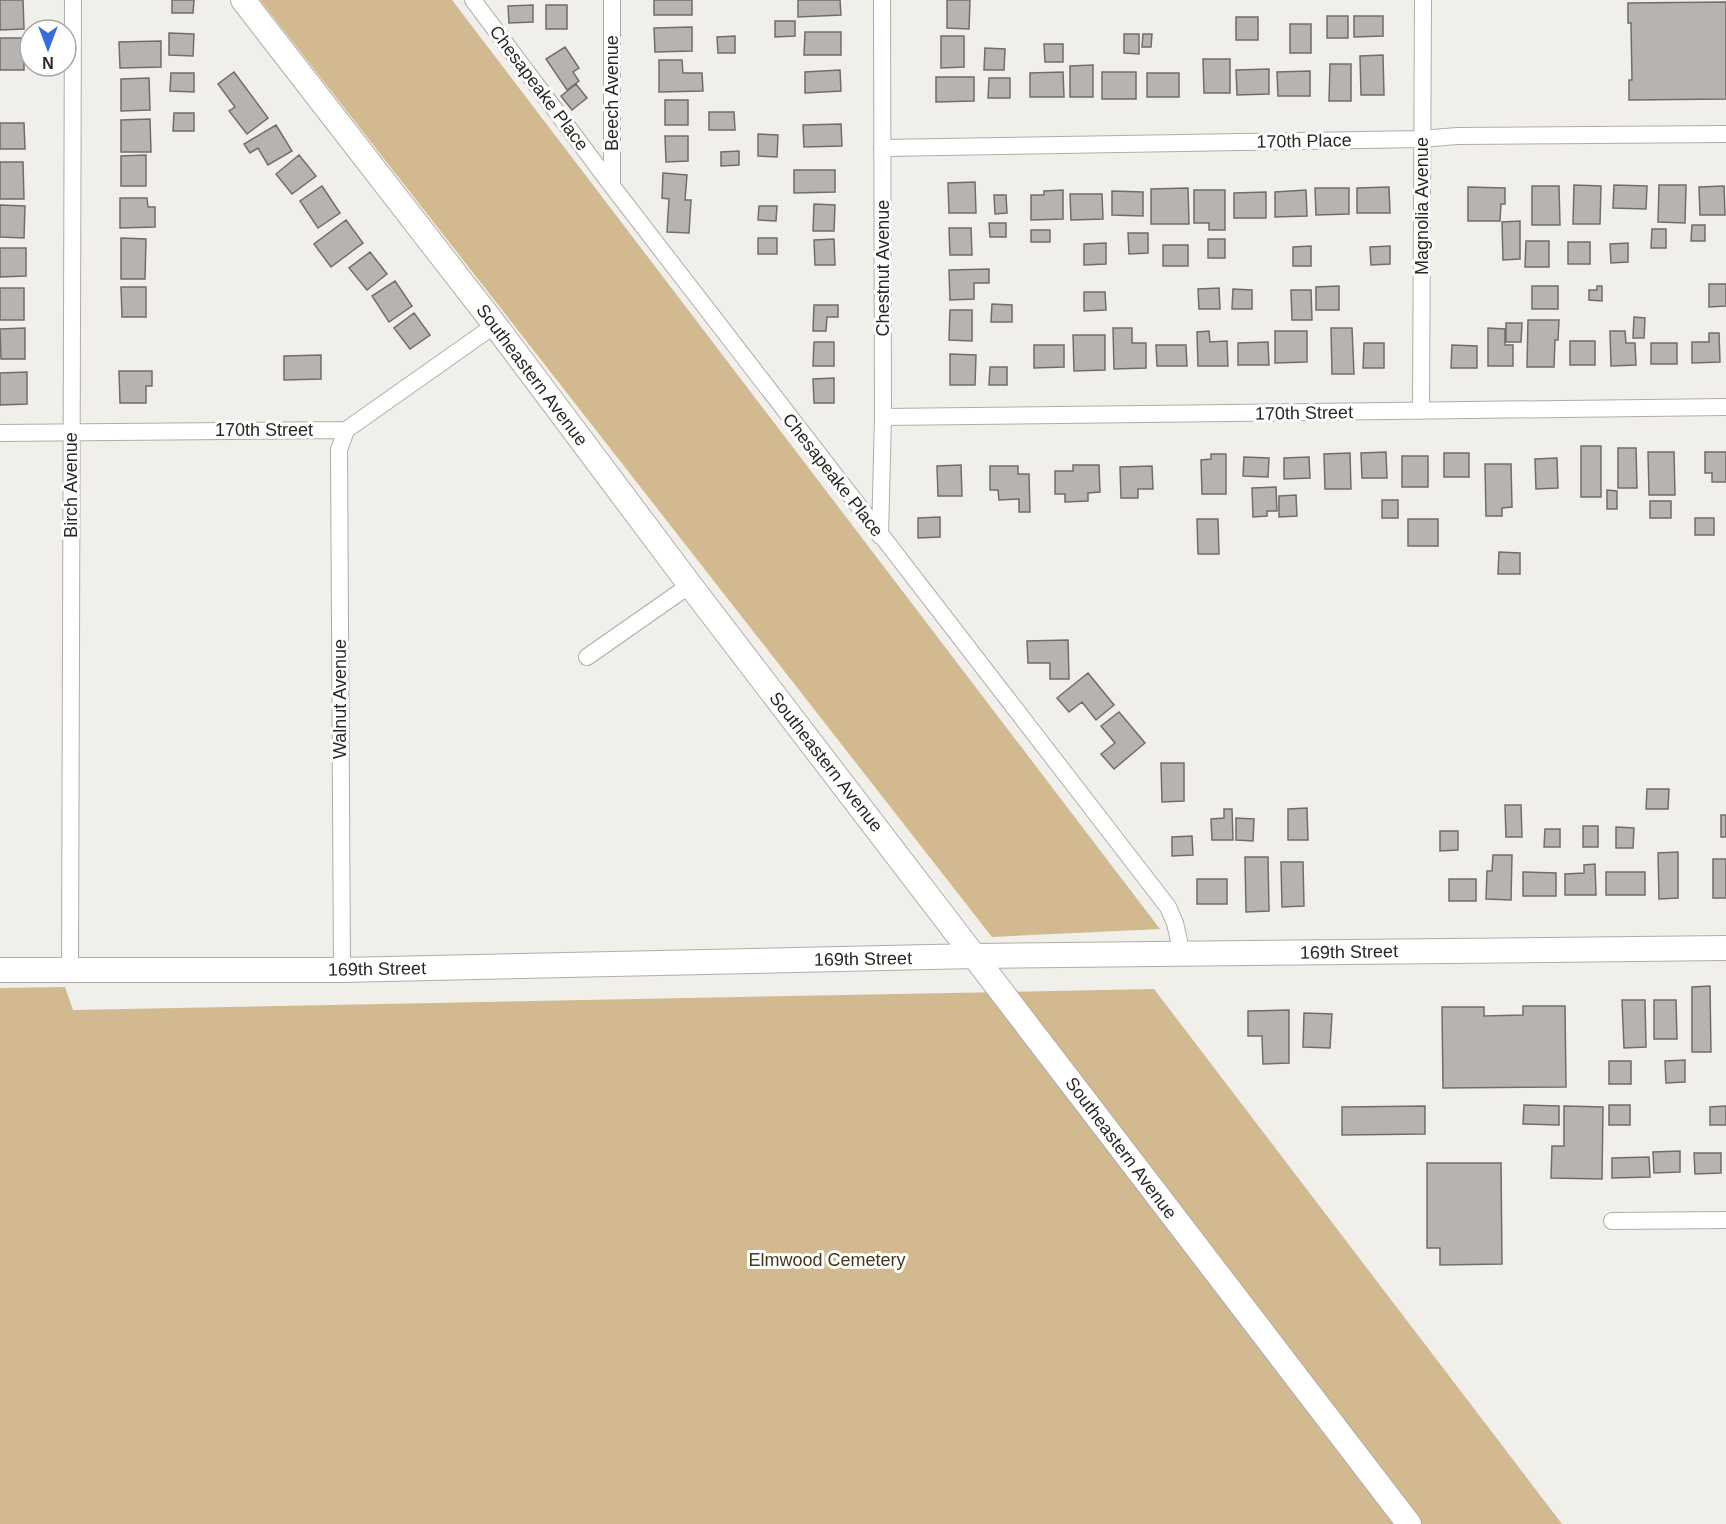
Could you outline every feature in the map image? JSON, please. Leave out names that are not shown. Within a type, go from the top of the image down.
[{"type":"street","name":"Birch Avenue","points":[[70,970],[73,0]]},
{"type":"street","name":"Southeastern Avenue","points":[[243,0],[495,325],[690,585],[1409,1524]]},
{"type":"street","name":"Chesapeake Place","points":[[473,0],[880,536],[1168,907],[1175,923],[1182,954]]},
{"type":"street","name":"Beech Avenue","points":[[612,0],[612,186]]},
{"type":"street","name":"Chestnut Avenue","points":[[880,536],[883,417],[882,0]]},
{"type":"street","name":"Magnolia Avenue","points":[[1421,411],[1423,0]]},
{"type":"street","name":"170th Place","points":[[882,148],[1458,136],[1726,134]]},
{"type":"street","points":[[346,430],[495,325]]},
{"type":"street","name":"170th Street","points":[[883,417],[1726,407]]},
{"type":"street","name":"170th Street","points":[[0,433],[346,430]]},
{"type":"street","name":"Walnut Avenue","points":[[342,970],[339,450],[346,430]]},
{"type":"street","points":[[586,657],[690,585]]},
{"type":"street","name":"169th Street","points":[[0,970],[342,970],[975,956],[1726,948]]},
{"type":"street","points":[[1612,1221],[1726,1220]]},
{"type":"green space","points":[[260,0],[452,0],[1160,929],[992,937]]},
{"type":"green space","name":"Elmwood Cemetery","points":[[65,987],[73,1010],[1154,989],[1562,1524],[0,1524],[0,988]]},
{"type":"building","points":[[0,0],[23,0],[24,18],[18,18],[18,29],[0,30]]},
{"type":"building","points":[[172,0],[194,0],[193,13],[172,13]]},
{"type":"building","points":[[654,0],[692,0],[692,15],[654,15]]},
{"type":"building","points":[[798,0],[840,0],[841,15],[798,17]]},
{"type":"building","points":[[947,0],[970,0],[969,29],[947,28]]},
{"type":"building","points":[[1726,2],[1726,99],[1629,100],[1629,80],[1632,80],[1631,23],[1628,23],[1628,3]]},
{"type":"building","points":[[533,5],[533,22],[509,23],[508,6]]},
{"type":"building","points":[[546,5],[567,5],[567,29],[546,29]]},
{"type":"building","points":[[1327,16],[1348,16],[1348,38],[1327,38]]},
{"type":"building","points":[[1354,16],[1383,16],[1383,36],[1354,37]]},
{"type":"building","points":[[1236,17],[1258,17],[1258,40],[1236,40]]},
{"type":"building","points":[[775,21],[795,21],[795,36],[775,37]]},
{"type":"building","points":[[1290,24],[1311,24],[1311,53],[1290,53]]},
{"type":"building","points":[[692,27],[692,51],[655,52],[654,28]]},
{"type":"building","points":[[805,32],[841,32],[841,55],[804,55]]},
{"type":"building","points":[[169,33],[194,34],[193,56],[169,55]]},
{"type":"building","points":[[1124,34],[1139,34],[1139,54],[1124,53]]},
{"type":"building","points":[[1143,34],[1152,34],[1151,47],[1142,47]]},
{"type":"building","points":[[735,36],[735,53],[718,53],[717,37]]},
{"type":"building","points":[[941,36],[964,36],[964,67],[941,68]]},
{"type":"building","points":[[0,38],[18,38],[18,70],[0,70]]},
{"type":"building","points":[[161,41],[161,67],[120,68],[119,42]]},
{"type":"building","points":[[1044,44],[1063,44],[1063,62],[1045,62]]},
{"type":"building","points":[[565,47],[579,68],[573,72],[579,81],[567,90],[546,59]]},
{"type":"building","points":[[985,48],[1005,49],[1004,70],[984,70]]},
{"type":"building","points":[[1383,55],[1384,95],[1361,95],[1360,56]]},
{"type":"building","points":[[1203,59],[1230,59],[1230,93],[1204,93]]},
{"type":"building","points":[[659,60],[682,60],[683,73],[702,73],[703,91],[659,92]]},
{"type":"building","points":[[1330,64],[1351,64],[1351,101],[1329,101]]},
{"type":"building","points":[[1093,65],[1093,97],[1070,97],[1070,66]]},
{"type":"building","points":[[1269,69],[1269,94],[1237,95],[1236,70]]},
{"type":"building","points":[[840,70],[841,91],[805,93],[805,72]]},
{"type":"building","points":[[1310,71],[1310,96],[1278,96],[1277,72]]},
{"type":"building","points":[[234,72],[268,118],[247,134],[229,111],[235,107],[218,84]]},
{"type":"building","points":[[1063,72],[1064,97],[1030,97],[1030,73]]},
{"type":"building","points":[[1102,72],[1136,72],[1136,99],[1102,99]]},
{"type":"building","points":[[171,73],[194,73],[194,92],[170,91]]},
{"type":"building","points":[[1147,73],[1179,73],[1179,97],[1147,97]]},
{"type":"building","points":[[936,77],[974,77],[974,101],[936,102]]},
{"type":"building","points":[[149,78],[150,110],[121,111],[121,79]]},
{"type":"building","points":[[989,78],[1010,78],[1010,98],[988,98]]},
{"type":"building","points":[[576,84],[587,98],[572,110],[561,96]]},
{"type":"building","points":[[665,100],[688,100],[688,125],[665,125]]},
{"type":"building","points":[[709,112],[734,112],[735,130],[709,130]]},
{"type":"building","points":[[174,113],[194,113],[194,131],[173,131]]},
{"type":"building","points":[[150,119],[151,152],[121,152],[121,120]]},
{"type":"building","points":[[0,123],[24,123],[25,149],[0,149]]},
{"type":"building","points":[[841,124],[842,146],[804,147],[803,125]]},
{"type":"building","points":[[276,125],[292,151],[268,165],[258,148],[250,153],[244,144]]},
{"type":"building","points":[[758,134],[778,135],[777,157],[758,156]]},
{"type":"building","points":[[665,136],[688,136],[688,161],[666,162]]},
{"type":"building","points":[[739,151],[739,165],[721,166],[721,152]]},
{"type":"building","points":[[146,155],[146,186],[121,186],[121,156]]},
{"type":"building","points":[[299,155],[316,176],[292,194],[276,174]]},
{"type":"building","points":[[0,162],[23,162],[24,199],[0,199]]},
{"type":"building","points":[[794,170],[835,170],[835,192],[794,193]]},
{"type":"building","points":[[663,173],[687,175],[685,200],[691,200],[689,233],[667,232],[669,199],[662,198]]},
{"type":"building","points":[[975,182],[976,213],[949,213],[948,183]]},
{"type":"building","points":[[1574,185],[1601,186],[1600,224],[1573,224]]},
{"type":"building","points":[[1614,185],[1647,186],[1646,209],[1613,208]]},
{"type":"building","points":[[1659,185],[1686,185],[1685,223],[1658,222]]},
{"type":"building","points":[[322,186],[340,213],[318,228],[300,201]]},
{"type":"building","points":[[1532,186],[1559,186],[1560,225],[1532,225]]},
{"type":"building","points":[[1724,186],[1725,215],[1700,215],[1699,187]]},
{"type":"building","points":[[1389,187],[1390,213],[1357,213],[1357,188]]},
{"type":"building","points":[[1468,187],[1505,188],[1505,204],[1501,204],[1500,221],[1468,221]]},
{"type":"building","points":[[1188,188],[1189,224],[1151,224],[1151,189]]},
{"type":"building","points":[[1315,188],[1349,188],[1349,214],[1316,215]]},
{"type":"building","points":[[1063,190],[1063,219],[1031,220],[1031,195],[1044,195],[1044,191]]},
{"type":"building","points":[[1194,190],[1225,190],[1225,230],[1209,230],[1209,223],[1194,223]]},
{"type":"building","points":[[1306,190],[1307,216],[1275,217],[1275,192]]},
{"type":"building","points":[[1112,191],[1143,192],[1143,216],[1112,215]]},
{"type":"building","points":[[1266,192],[1266,218],[1234,218],[1234,193]]},
{"type":"building","points":[[1070,194],[1102,194],[1103,219],[1071,220]]},
{"type":"building","points":[[994,195],[1006,195],[1007,213],[995,214]]},
{"type":"building","points":[[120,198],[147,198],[148,207],[155,207],[155,227],[120,228]]},
{"type":"building","points":[[814,204],[835,205],[834,231],[813,231]]},
{"type":"building","points":[[0,205],[25,206],[24,238],[0,237]]},
{"type":"building","points":[[759,206],[777,206],[776,221],[758,220]]},
{"type":"building","points":[[346,220],[363,243],[331,267],[314,244]]},
{"type":"building","points":[[1520,221],[1520,259],[1503,260],[1502,222]]},
{"type":"building","points":[[989,223],[1006,223],[1006,237],[990,237]]},
{"type":"building","points":[[1692,225],[1705,225],[1705,241],[1691,241]]},
{"type":"building","points":[[949,228],[971,228],[972,255],[950,255]]},
{"type":"building","points":[[1652,229],[1666,229],[1666,248],[1651,248]]},
{"type":"building","points":[[1031,230],[1050,230],[1050,242],[1031,242]]},
{"type":"building","points":[[1128,233],[1148,233],[1148,253],[1129,254]]},
{"type":"building","points":[[121,238],[146,239],[145,279],[121,279]]},
{"type":"building","points":[[758,238],[777,238],[777,254],[758,254]]},
{"type":"building","points":[[834,239],[835,265],[815,265],[814,240]]},
{"type":"building","points":[[1208,239],[1225,239],[1225,258],[1208,258]]},
{"type":"building","points":[[1526,241],[1549,241],[1549,267],[1525,267]]},
{"type":"building","points":[[1568,242],[1590,242],[1590,264],[1568,264]]},
{"type":"building","points":[[1106,243],[1106,264],[1084,265],[1084,244]]},
{"type":"building","points":[[1628,243],[1628,262],[1611,263],[1610,244]]},
{"type":"building","points":[[1163,245],[1188,245],[1188,266],[1163,266]]},
{"type":"building","points":[[1311,246],[1311,266],[1293,266],[1293,247]]},
{"type":"building","points":[[1390,246],[1390,264],[1371,265],[1370,247]]},
{"type":"building","points":[[0,248],[26,248],[26,276],[0,277]]},
{"type":"building","points":[[370,252],[387,274],[367,290],[349,268]]},
{"type":"building","points":[[989,269],[989,283],[974,283],[974,299],[950,300],[949,270]]},
{"type":"building","points":[[395,281],[412,306],[389,322],[372,296]]},
{"type":"building","points":[[1709,284],[1726,284],[1726,306],[1709,307]]},
{"type":"building","points":[[1339,286],[1339,310],[1316,310],[1316,287]]},
{"type":"building","points":[[1532,286],[1558,286],[1558,309],[1532,309]]},
{"type":"building","points":[[1597,286],[1602,286],[1602,301],[1589,300],[1589,290],[1597,290]]},
{"type":"building","points":[[121,287],[146,287],[146,317],[122,317]]},
{"type":"building","points":[[0,288],[24,288],[24,320],[0,320]]},
{"type":"building","points":[[1219,288],[1220,309],[1199,309],[1198,289]]},
{"type":"building","points":[[1233,289],[1252,290],[1252,309],[1232,309]]},
{"type":"building","points":[[1291,290],[1311,290],[1312,320],[1292,320]]},
{"type":"building","points":[[1084,292],[1105,292],[1106,310],[1084,311]]},
{"type":"building","points":[[992,304],[1012,305],[1012,322],[991,322]]},
{"type":"building","points":[[814,305],[838,305],[838,317],[827,317],[826,331],[813,331]]},
{"type":"building","points":[[950,310],[972,310],[972,341],[949,340]]},
{"type":"building","points":[[414,313],[430,335],[410,349],[394,328]]},
{"type":"building","points":[[1634,317],[1645,318],[1644,338],[1633,338]]},
{"type":"building","points":[[1528,320],[1559,320],[1558,340],[1555,340],[1554,367],[1527,367]]},
{"type":"building","points":[[1506,323],[1522,323],[1521,342],[1506,342]]},
{"type":"building","points":[[25,328],[25,359],[1,359],[0,329]]},
{"type":"building","points":[[1113,328],[1132,328],[1132,343],[1146,343],[1146,368],[1114,369]]},
{"type":"building","points":[[1331,328],[1352,328],[1354,374],[1332,374]]},
{"type":"building","points":[[1488,328],[1505,329],[1505,345],[1513,345],[1513,366],[1488,366]]},
{"type":"building","points":[[1209,331],[1210,342],[1227,341],[1228,366],[1198,366],[1197,332]]},
{"type":"building","points":[[1275,331],[1307,331],[1307,362],[1275,363]]},
{"type":"building","points":[[1610,331],[1625,331],[1626,343],[1635,343],[1636,365],[1611,366]]},
{"type":"building","points":[[1709,333],[1719,333],[1720,362],[1692,363],[1692,342],[1709,342]]},
{"type":"building","points":[[1073,335],[1105,335],[1105,370],[1074,371]]},
{"type":"building","points":[[1570,341],[1595,341],[1595,365],[1570,365]]},
{"type":"building","points":[[814,342],[834,342],[834,366],[813,366]]},
{"type":"building","points":[[1268,342],[1269,365],[1238,365],[1238,343]]},
{"type":"building","points":[[1364,343],[1384,343],[1384,368],[1363,368]]},
{"type":"building","points":[[1651,343],[1677,343],[1677,364],[1651,364]]},
{"type":"building","points":[[1034,345],[1064,345],[1064,367],[1034,368]]},
{"type":"building","points":[[1156,345],[1186,345],[1187,366],[1157,366]]},
{"type":"building","points":[[1452,345],[1477,346],[1477,368],[1451,368]]},
{"type":"building","points":[[950,354],[976,355],[975,385],[950,385]]},
{"type":"building","points":[[321,355],[321,379],[284,380],[284,356]]},
{"type":"building","points":[[990,367],[1007,367],[1007,385],[989,385]]},
{"type":"building","points":[[119,371],[152,371],[152,386],[146,386],[146,403],[120,403]]},
{"type":"building","points":[[27,372],[27,404],[0,405],[0,373]]},
{"type":"building","points":[[834,378],[834,403],[814,403],[813,379]]},
{"type":"building","points":[[1581,446],[1601,446],[1601,497],[1581,497]]},
{"type":"building","points":[[1618,448],[1636,448],[1637,488],[1618,488]]},
{"type":"building","points":[[1386,452],[1387,478],[1362,478],[1361,453]]},
{"type":"building","points":[[1648,452],[1674,452],[1675,495],[1649,495]]},
{"type":"building","points":[[1705,452],[1726,452],[1726,482],[1712,482],[1712,473],[1705,473]]},
{"type":"building","points":[[1350,453],[1351,489],[1325,489],[1324,454]]},
{"type":"building","points":[[1444,453],[1469,453],[1469,477],[1444,477]]},
{"type":"building","points":[[1211,454],[1226,454],[1226,494],[1202,494],[1201,460],[1211,459]]},
{"type":"building","points":[[1402,456],[1428,456],[1428,487],[1402,487]]},
{"type":"building","points":[[1244,457],[1269,458],[1268,477],[1243,476]]},
{"type":"building","points":[[1309,457],[1310,478],[1284,479],[1284,458]]},
{"type":"building","points":[[1557,458],[1558,488],[1536,489],[1535,459]]},
{"type":"building","points":[[1485,464],[1511,464],[1512,507],[1502,508],[1502,516],[1486,516]]},
{"type":"building","points":[[961,465],[962,496],[938,496],[937,466]]},
{"type":"building","points":[[1073,465],[1099,465],[1100,492],[1088,493],[1088,501],[1065,502],[1065,494],[1055,494],[1055,471],[1073,471]]},
{"type":"building","points":[[990,466],[1018,466],[1018,474],[1029,474],[1030,512],[1019,512],[1019,499],[999,500],[998,490],[990,490]]},
{"type":"building","points":[[1152,466],[1153,489],[1138,489],[1138,498],[1121,498],[1120,467]]},
{"type":"building","points":[[1276,487],[1277,511],[1267,511],[1267,516],[1253,517],[1252,488]]},
{"type":"building","points":[[1607,490],[1617,491],[1617,509],[1607,509]]},
{"type":"building","points":[[1296,495],[1297,516],[1279,517],[1279,496]]},
{"type":"building","points":[[1382,500],[1398,500],[1398,518],[1382,518]]},
{"type":"building","points":[[1650,501],[1671,501],[1671,518],[1650,518]]},
{"type":"building","points":[[940,517],[940,537],[918,538],[918,518]]},
{"type":"building","points":[[1695,518],[1714,518],[1714,535],[1695,535]]},
{"type":"building","points":[[1197,519],[1218,519],[1219,554],[1198,554]]},
{"type":"building","points":[[1408,519],[1438,519],[1438,546],[1408,546]]},
{"type":"building","points":[[1499,552],[1520,553],[1520,574],[1498,574]]},
{"type":"building","points":[[1068,640],[1069,679],[1050,679],[1050,663],[1028,663],[1027,641]]},
{"type":"building","points":[[1088,673],[1114,705],[1096,720],[1082,702],[1069,712],[1057,698]]},
{"type":"building","points":[[1119,712],[1145,743],[1114,769],[1101,754],[1115,743],[1101,726]]},
{"type":"building","points":[[1161,763],[1184,763],[1184,801],[1162,802]]},
{"type":"building","points":[[1647,789],[1669,789],[1668,809],[1646,809]]},
{"type":"building","points":[[1505,805],[1521,805],[1522,837],[1506,837]]},
{"type":"building","points":[[1307,808],[1308,840],[1288,840],[1288,809]]},
{"type":"building","points":[[1224,809],[1232,809],[1233,840],[1212,840],[1211,819],[1224,818]]},
{"type":"building","points":[[1721,815],[1726,815],[1726,837],[1721,837]]},
{"type":"building","points":[[1236,818],[1254,819],[1253,841],[1236,840]]},
{"type":"building","points":[[1583,826],[1598,826],[1598,847],[1583,847]]},
{"type":"building","points":[[1616,827],[1634,828],[1633,848],[1616,848]]},
{"type":"building","points":[[1545,829],[1560,829],[1560,847],[1544,847]]},
{"type":"building","points":[[1440,831],[1458,831],[1458,850],[1440,851]]},
{"type":"building","points":[[1192,836],[1193,855],[1172,856],[1172,837]]},
{"type":"building","points":[[1678,852],[1678,898],[1659,899],[1658,853]]},
{"type":"building","points":[[1493,855],[1512,855],[1511,900],[1486,899],[1487,871],[1492,871]]},
{"type":"building","points":[[1245,857],[1268,857],[1269,911],[1246,912]]},
{"type":"building","points":[[1713,859],[1726,859],[1726,898],[1713,898]]},
{"type":"building","points":[[1281,862],[1303,862],[1304,906],[1282,907]]},
{"type":"building","points":[[1595,864],[1596,895],[1565,895],[1565,874],[1584,873],[1584,865]]},
{"type":"building","points":[[1523,872],[1556,873],[1556,896],[1523,896]]},
{"type":"building","points":[[1606,872],[1645,872],[1645,895],[1606,895]]},
{"type":"building","points":[[1197,879],[1227,879],[1227,904],[1197,904]]},
{"type":"building","points":[[1449,879],[1476,879],[1476,901],[1449,901]]},
{"type":"building","points":[[1710,986],[1711,1052],[1692,1052],[1692,987]]},
{"type":"building","points":[[1622,1000],[1645,1000],[1646,1047],[1624,1048]]},
{"type":"building","points":[[1654,1000],[1676,1000],[1677,1039],[1654,1039]]},
{"type":"building","points":[[1523,1006],[1565,1006],[1566,1087],[1443,1088],[1442,1007],[1484,1007],[1484,1016],[1523,1015]]},
{"type":"building","points":[[1289,1010],[1289,1063],[1263,1064],[1262,1036],[1248,1036],[1248,1011]]},
{"type":"building","points":[[1304,1013],[1332,1014],[1330,1048],[1303,1047]]},
{"type":"building","points":[[1685,1060],[1685,1082],[1666,1083],[1665,1061]]},
{"type":"building","points":[[1609,1061],[1631,1061],[1631,1084],[1609,1084]]},
{"type":"building","points":[[1524,1105],[1559,1106],[1559,1125],[1523,1124]]},
{"type":"building","points":[[1609,1105],[1630,1105],[1630,1125],[1609,1125]]},
{"type":"building","points":[[1425,1106],[1425,1134],[1342,1135],[1342,1107]]},
{"type":"building","points":[[1564,1106],[1603,1107],[1602,1179],[1551,1178],[1552,1146],[1564,1146]]},
{"type":"building","points":[[1726,1106],[1726,1125],[1710,1125],[1710,1107]]},
{"type":"building","points":[[1680,1151],[1680,1172],[1654,1173],[1653,1152]]},
{"type":"building","points":[[1694,1153],[1721,1153],[1721,1173],[1695,1174]]},
{"type":"building","points":[[1649,1157],[1650,1177],[1612,1178],[1612,1158]]},
{"type":"building","points":[[1427,1163],[1501,1163],[1502,1264],[1440,1265],[1440,1248],[1427,1248]]}]
